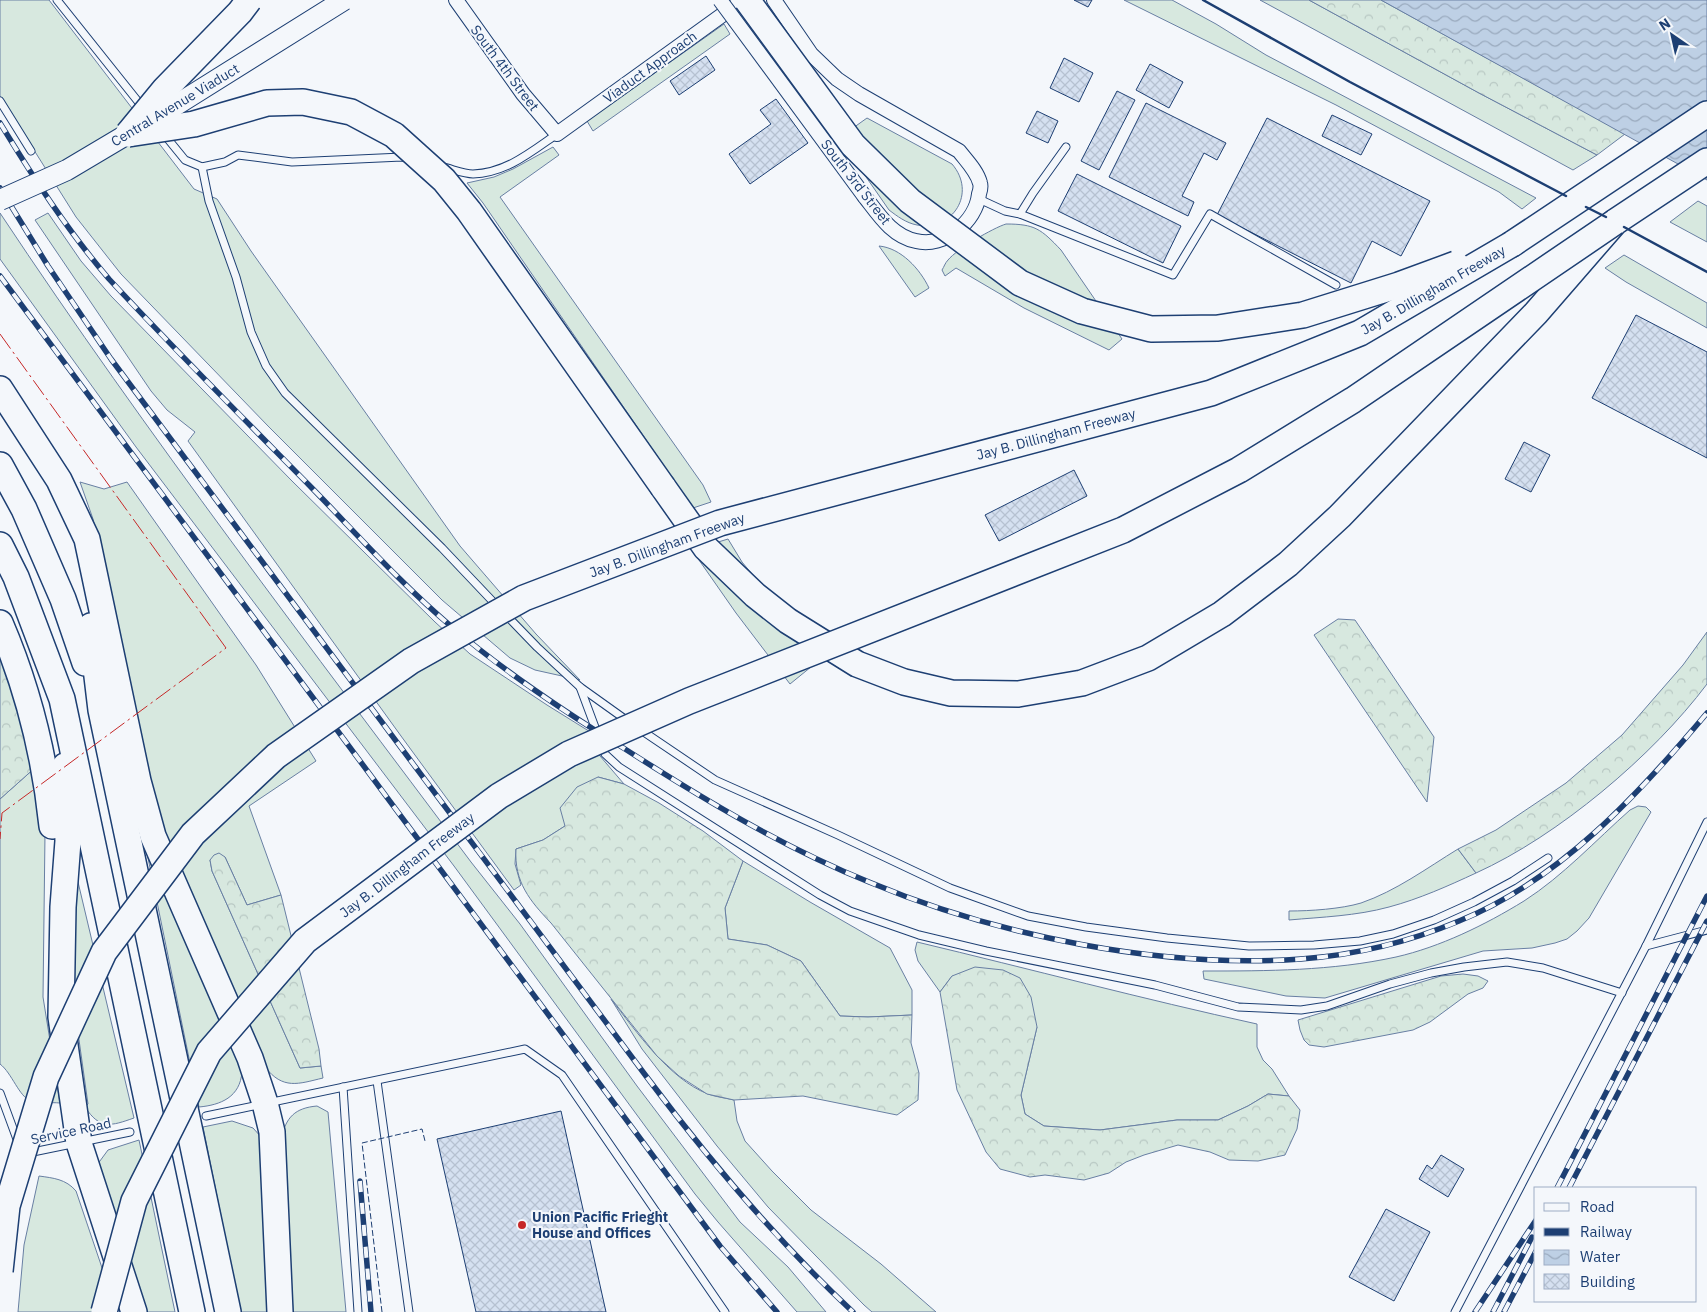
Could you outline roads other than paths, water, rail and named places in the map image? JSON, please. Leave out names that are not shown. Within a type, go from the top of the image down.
[{"type":"highway","points":[[128,134],[165,89],[240,12],[249,0]]},
{"type":"highway","points":[[747,0],[853,144],[910,201],[1020,284],[1082,311],[1151,329],[1218,328],[1312,312],[1399,285],[1512,244]]},
{"type":"highway","points":[[128,134],[194,124],[267,103],[303,102],[351,112],[394,135],[444,180],[469,211],[706,548],[756,595],[788,621],[857,664],[904,682],[951,692],[1018,694],[1082,683],[1148,658],[1222,614],[1288,564],[1340,516],[1536,312],[1614,222]]},
{"type":"highway","name":"Jay B. Dillingham Freeway","points":[[0,1271],[7,1206],[46,1077],[104,952],[193,834],[276,756],[411,661],[524,598],[720,523],[1211,393],[1360,333],[1512,244],[1707,114]]},
{"type":"highway","name":"Jay B. Dillingham Freeway","points":[[104,1312],[134,1201],[209,1052],[305,941],[499,796],[569,754],[689,701],[1124,530],[1239,470],[1353,400],[1707,161]]},
{"type":"highway","points":[[0,389],[59,480],[87,539],[138,781],[153,836],[250,1058],[265,1103],[272,1132],[280,1312]]},
{"type":"highway","points":[[0,465],[24,509],[63,599],[101,710]]},
{"type":"highway","points":[[59,480],[88,604],[101,710],[228,1312]]},
{"type":"highway","points":[[0,546],[16,578],[62,699],[192,1312]]},
{"type":"highway","points":[[0,623],[15,658],[40,746],[49,796],[57,873],[63,907]]},
{"type":"highway","points":[[62,699],[68,841],[63,907],[61,1017],[79,1143],[134,1312]]},
{"type":"main road","name":"Central Avenue Viaduct","points":[[0,200],[67,170],[344,0]]},
{"type":"street","name":"South 4th Street","points":[[456,0],[523,94],[557,134]]},
{"type":"street","name":"South 3rd Street","points":[[720,0],[886,224],[916,242],[934,242],[948,236],[965,224],[974,212],[979,199]]},
{"type":"street","name":"Viaduct Approach","points":[[557,134],[744,0]]},
{"type":"street","points":[[774,0],[811,54],[837,79],[858,94],[959,151],[971,166],[980,183],[979,199]]},
{"type":"lane","points":[[57,0],[185,160],[202,167],[225,162],[238,155],[292,162],[402,157],[472,174],[499,170],[524,158],[557,134]]},
{"type":"lane","points":[[0,101],[31,151]]},
{"type":"lane","points":[[1020,214],[1066,147]]},
{"type":"lane","points":[[202,167],[209,201],[236,277],[251,332],[266,366],[285,393],[442,548],[537,647],[580,687],[658,743],[715,780],[950,888],[1028,916],[1086,927],[1167,938],[1249,946],[1314,945],[1360,941],[1394,934],[1458,909],[1513,882],[1548,858]]},
{"type":"lane","points":[[979,199],[1005,211],[1020,214],[1173,275],[1210,214],[1336,285]]},
{"type":"lane","points":[[580,687],[605,754],[619,767],[820,895],[850,911],[919,935],[986,951],[1155,985],[1238,1007],[1301,1010],[1327,1006],[1390,984],[1431,973],[1507,962],[1543,968],[1622,993]]},
{"type":"lane","points":[[1454,1312],[1622,993],[1707,822]]},
{"type":"lane","points":[[1646,946],[1707,930]]},
{"type":"lane","points":[[206,1116],[525,1050],[562,1075],[725,1312]]},
{"type":"lane","points":[[377,1080],[409,1312]]},
{"type":"lane","points":[[343,1087],[358,1312]]},
{"type":"lane","name":"Service Road","points":[[0,1093],[23,1154],[130,1132]]},
{"type":"water","points":[[1381,0],[1707,0],[1707,180]]},
{"type":"railway","points":[[0,123],[51,203],[109,279],[379,558],[433,611],[493,660],[558,706],[714,804],[775,838],[837,868],[919,901],[1026,933],[1137,953],[1193,959],[1248,961],[1301,959],[1362,951],[1421,935],[1459,921],[1496,904],[1531,883],[1564,859],[1625,804],[1707,713]]},
{"type":"railway","points":[[0,188],[48,266],[111,359],[646,1076],[719,1169],[770,1228],[853,1312]]},
{"type":"railway","points":[[0,276],[720,1246],[777,1312]]},
{"type":"railway","points":[[1558,1187],[1707,896]]},
{"type":"railway","points":[[1570,1187],[1707,921]]},
{"type":"railway","points":[[360,1181],[371,1312]]},
{"type":"railway","points":[[1475,1312],[1534,1223]]},
{"type":"railway","points":[[1493,1312],[1532,1237]]},
{"type":"railway","points":[[1504,1312],[1534,1255]]},
{"type":"place","name":"Union Pacific Frieght House and Offices","points":[[522,1225]]}]
